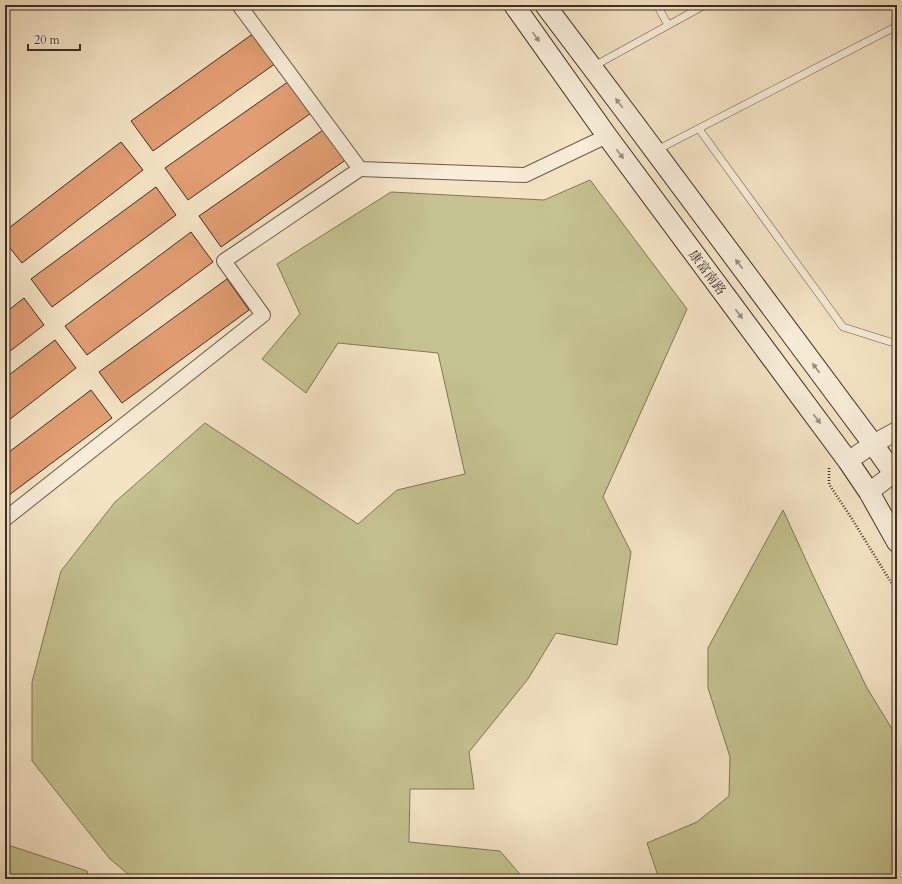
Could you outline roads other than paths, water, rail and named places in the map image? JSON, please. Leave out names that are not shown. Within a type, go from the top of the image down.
[{"type":"main road","name":"康富南路","points":[[514,5],[607,136],[848,461],[869,492],[897,542]]},
{"type":"main road","points":[[545,5],[896,474]]},
{"type":"street","points":[[238,5],[360,169]]},
{"type":"street","points":[[5,519],[263,316],[224,261],[360,169],[525,175],[607,136]]},
{"type":"street","points":[[848,461],[873,444],[897,431]]},
{"type":"street","points":[[869,492],[896,474]]},
{"type":"lane","points":[[657,5],[668,25]]},
{"type":"lane","points":[[592,67],[705,5]]},
{"type":"lane","points":[[655,151],[897,26]]},
{"type":"lane","points":[[699,129],[842,327],[897,344]]}]
